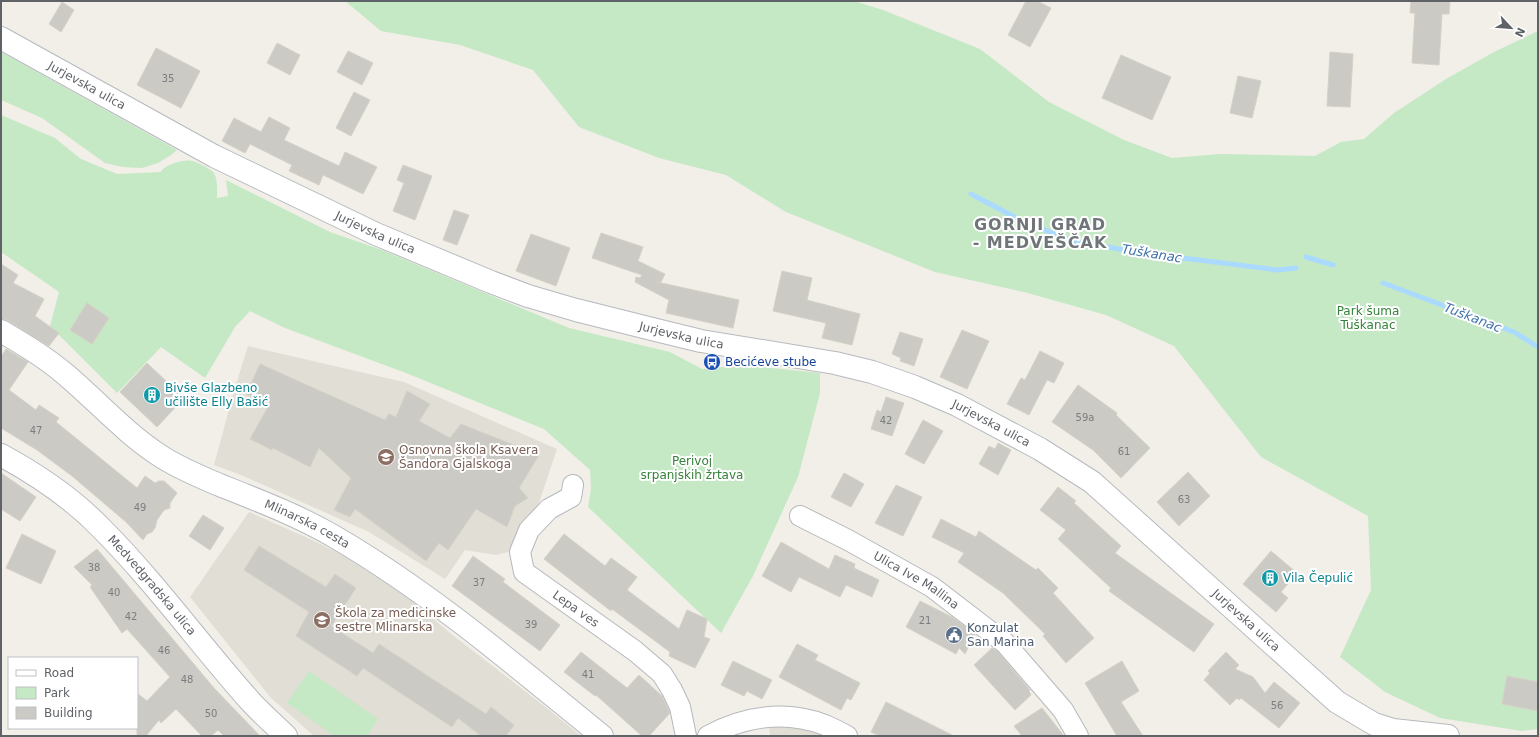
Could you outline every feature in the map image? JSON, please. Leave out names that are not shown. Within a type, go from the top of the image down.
[{"type":"street","name":"Jurjevska ulica","points":[[1,38],[214,156],[376,234],[491,282],[528,296],[576,310],[656,330],[701,340],[835,363],[872,372],[958,405],[1040,449],[1092,482],[1337,702],[1374,724],[1393,730],[1448,736]]},
{"type":"street","name":"Mlinarska cesta","points":[[1,331],[41,356],[64,373],[132,435],[160,456],[195,475],[286,513],[333,535],[382,565],[470,630],[602,736]]},
{"type":"street","name":"Medvedgradska ulica","points":[[1,455],[41,480],[73,503],[100,527],[131,560],[252,704],[286,736]]},
{"type":"street","name":"Lepa ves","points":[[572,485],[571,497],[548,509],[528,530],[520,552],[524,572],[623,642],[662,674],[680,707],[686,736]]},
{"type":"street","name":"Ulica Ive Mallina","points":[[800,516],[848,540],[932,587],[1005,643],[1063,710],[1078,736]]},
{"type":"street","points":[[708,736],[724,727],[745,720],[769,716],[789,716],[825,725],[847,736]]},
{"type":"shaded area","name":"Osnovna škola Ksavera Šandora Gjalskoga","points":[[248,346],[404,382],[557,449],[524,548],[496,555],[465,550],[445,579],[369,532],[241,475],[214,465]]},
{"type":"shaded area","name":"Škola za medicinske sestre Mlinarska","points":[[249,512],[341,554],[404,594],[450,633],[581,736],[314,736],[271,698],[190,597]]},
{"type":"shaded area","points":[[769,726],[800,726],[822,736],[770,736]]},
{"type":"green space","name":"Park šuma Tuškanac","points":[[345,1],[854,1],[883,10],[980,49],[1049,102],[1124,140],[1172,158],[1220,154],[1315,156],[1341,142],[1364,139],[1394,113],[1446,79],[1494,52],[1538,31],[1538,729],[1522,731],[1440,718],[1385,692],[1340,657],[1371,590],[1368,516],[1261,457],[1174,346],[1106,315],[1024,292],[935,272],[786,212],[726,175],[659,158],[579,127],[533,70],[460,45],[381,31]]},
{"type":"green space","points":[[1,52],[177,150],[158,163],[142,168],[123,167],[105,163],[42,118],[1,100]]},
{"type":"green space","name":"Perivoj srpanjskih žrtava","points":[[1,115],[55,138],[81,159],[117,174],[161,172],[166,167],[179,162],[197,162],[214,173],[217,182],[217,198],[228,196],[226,180],[330,232],[382,250],[569,328],[670,352],[702,369],[744,365],[820,373],[820,393],[798,477],[753,576],[721,633],[588,507],[591,489],[590,470],[544,429],[406,373],[285,328],[250,311],[235,327],[205,378],[161,347],[117,393],[50,326],[59,292],[1,252]]},
{"type":"green space","points":[[309,671],[378,719],[367,736],[335,736],[287,703]]},
{"type":"building","points":[[1026,1],[1037,1],[1051,8],[1030,47],[1008,35]]},
{"type":"building","points":[[1411,1],[1450,1],[1449,14],[1442,14],[1439,65],[1412,63],[1415,13],[1410,13]]},
{"type":"building","points":[[62,2],[74,10],[61,32],[49,24]]},
{"type":"building","points":[[277,43],[300,55],[290,75],[267,63]]},
{"type":"building","points":[[156,48],[200,71],[181,108],[137,85]]},
{"type":"building","points":[[348,51],[373,63],[362,85],[337,72]]},
{"type":"building","points":[[1330,52],[1353,54],[1350,107],[1327,106]]},
{"type":"building","points":[[1121,55],[1171,77],[1152,120],[1102,98]]},
{"type":"building","points":[[1238,76],[1261,81],[1252,118],[1230,113]]},
{"type":"building","points":[[354,92],[370,100],[351,136],[336,128]]},
{"type":"building","points":[[269,117],[290,128],[284,140],[339,166],[345,152],[377,167],[363,194],[323,175],[319,185],[289,171],[292,165],[250,144],[245,153],[222,141],[234,118],[261,132]]},
{"type":"building","points":[[403,165],[432,176],[415,220],[393,211],[404,183],[397,180]]},
{"type":"building","points":[[454,210],[469,215],[457,245],[443,240]]},
{"type":"building","points":[[601,233],[643,247],[638,261],[665,274],[661,282],[657,282],[739,300],[733,328],[666,313],[669,300],[635,282],[636,277],[640,278],[642,275],[592,258]]},
{"type":"building","points":[[531,234],[570,248],[556,286],[516,271]]},
{"type":"building","points":[[1,264],[18,275],[13,283],[44,299],[35,316],[59,333],[49,346],[7,320],[1,319]]},
{"type":"building","points":[[782,271],[812,278],[807,300],[860,314],[852,345],[822,338],[826,323],[773,311]]},
{"type":"building","points":[[87,303],[109,318],[92,344],[70,330]]},
{"type":"building","points":[[962,330],[989,341],[967,389],[940,377]]},
{"type":"building","points":[[900,332],[923,339],[914,366],[900,361],[901,358],[892,354]]},
{"type":"building","points":[[6,349],[28,362],[9,390],[36,410],[39,405],[59,418],[56,422],[137,488],[145,476],[155,483],[164,481],[177,493],[170,503],[170,508],[164,510],[157,520],[155,528],[152,532],[147,534],[143,540],[126,522],[72,476],[37,450],[1,428],[1,357]]},
{"type":"building","points":[[1040,351],[1064,363],[1054,383],[1047,380],[1029,415],[1007,404],[1021,378],[1025,380]]},
{"type":"building","name":"Bivše Glazbeno učilište Elly Bašić","points":[[147,363],[184,398],[157,427],[120,392]]},
{"type":"building","name":"Osnovna škola Ksavera Šandora Gjalskoga","points":[[260,364],[385,420],[389,414],[396,417],[407,391],[430,404],[419,421],[450,438],[461,424],[539,455],[519,488],[528,498],[515,506],[507,527],[476,509],[448,550],[439,543],[426,561],[355,509],[350,517],[334,510],[351,478],[319,448],[310,467],[273,448],[272,450],[250,439],[269,405],[246,394]]},
{"type":"building","points":[[1078,385],[1117,413],[1116,415],[1150,448],[1121,478],[1093,450],[1052,422]]},
{"type":"building","points":[[886,397],[904,403],[892,436],[871,429],[877,410],[881,412]]},
{"type":"building","points":[[923,420],[943,431],[924,464],[905,454]]},
{"type":"building","points":[[998,443],[1011,450],[998,475],[979,464],[989,446],[995,449]]},
{"type":"building","points":[[1188,472],[1210,496],[1179,526],[1157,502]]},
{"type":"building","points":[[1,473],[36,497],[20,521],[1,509]]},
{"type":"building","points":[[844,473],[864,484],[851,507],[831,497]]},
{"type":"building","points":[[896,485],[922,497],[903,536],[875,523]]},
{"type":"building","points":[[1058,487],[1076,501],[1074,503],[1121,546],[1115,553],[1214,624],[1194,652],[1109,591],[1111,588],[1058,539],[1066,530],[1040,510]]},
{"type":"building","points":[[203,515],[224,528],[210,550],[189,536]]},
{"type":"building","points":[[941,519],[976,537],[979,531],[1036,570],[1038,568],[1058,588],[1053,593],[1094,638],[1066,663],[1043,636],[1045,634],[1003,593],[958,562],[964,553],[932,537]]},
{"type":"building","points":[[22,534],[56,551],[41,584],[6,568]]},
{"type":"building","points":[[564,534],[605,566],[611,558],[637,577],[627,590],[679,629],[687,610],[707,619],[704,637],[710,639],[695,668],[669,656],[670,652],[612,609],[611,611],[544,559]]},
{"type":"building","points":[[781,542],[829,569],[835,555],[855,564],[854,568],[879,580],[872,597],[846,585],[840,597],[799,577],[791,592],[762,576]]},
{"type":"building","points":[[259,546],[326,587],[335,574],[356,588],[331,626],[373,653],[379,644],[486,714],[491,707],[514,725],[506,736],[481,736],[458,718],[452,727],[363,668],[357,676],[296,636],[309,612],[244,570]]},
{"type":"building","points":[[97,549],[214,688],[260,736],[224,736],[218,730],[211,736],[202,736],[176,709],[161,723],[159,720],[146,736],[137,736],[138,694],[147,701],[170,677],[127,629],[122,633],[90,587],[92,585],[74,567]]},
{"type":"building","name":"Vila Čepulić","points":[[1271,551],[1297,573],[1281,592],[1288,598],[1276,612],[1243,584]]},
{"type":"building","points":[[473,556],[505,579],[503,582],[560,625],[540,651],[452,586]]},
{"type":"building","points":[[920,601],[952,617],[975,634],[965,654],[959,648],[956,654],[906,627]]},
{"type":"building","points":[[797,644],[818,655],[815,660],[860,683],[851,700],[847,698],[841,710],[779,677]]},
{"type":"building","points":[[992,648],[997,651],[1030,690],[1031,695],[1015,710],[974,665]]},
{"type":"building","points":[[581,652],[627,688],[639,675],[662,696],[670,713],[649,736],[642,736],[596,695],[595,696],[564,672]]},
{"type":"building","points":[[1226,652],[1239,665],[1235,669],[1253,677],[1265,693],[1274,682],[1300,703],[1279,728],[1241,698],[1239,700],[1237,698],[1230,705],[1204,680],[1210,673],[1208,671]]},
{"type":"building","points":[[733,661],[772,680],[762,699],[747,691],[744,696],[721,685]]},
{"type":"building","points":[[1122,661],[1139,691],[1121,702],[1143,736],[1117,736],[1085,683]]},
{"type":"building","points":[[1507,676],[1538,682],[1538,711],[1502,704]]},
{"type":"building","points":[[886,702],[954,736],[880,736],[871,732]]},
{"type":"building","points":[[1042,708],[1064,736],[1022,736],[1014,726]]},
{"type":"waterway","name":"Tuškanac","points":[[971,194],[1024,222],[1073,241],[1148,254],[1278,270],[1296,268]]},
{"type":"waterway","name":"Tuškanac","points":[[1306,257],[1333,265]]},
{"type":"waterway","name":"Tuškanac","points":[[1383,283],[1514,332],[1538,347]]},
{"type":"place","name":"Becićeve stube","points":[[712,362]]},
{"type":"place","name":"Bivše Glazbeno učilište Elly Bašić","points":[[152,395]]},
{"type":"place","name":"Osnovna škola Ksavera Šandora Gjalskoga","points":[[386,457]]},
{"type":"place","name":"Vila Čepulić","points":[[1270,578]]},
{"type":"place","name":"Škola za medicinske sestre Mlinarska","points":[[322,620]]},
{"type":"place","name":"Konzulat San Marina","points":[[954,635]]},
{"type":"district","name":"GORNJI GRAD - MEDVEŠČAK","points":[[1040,233]]}]
